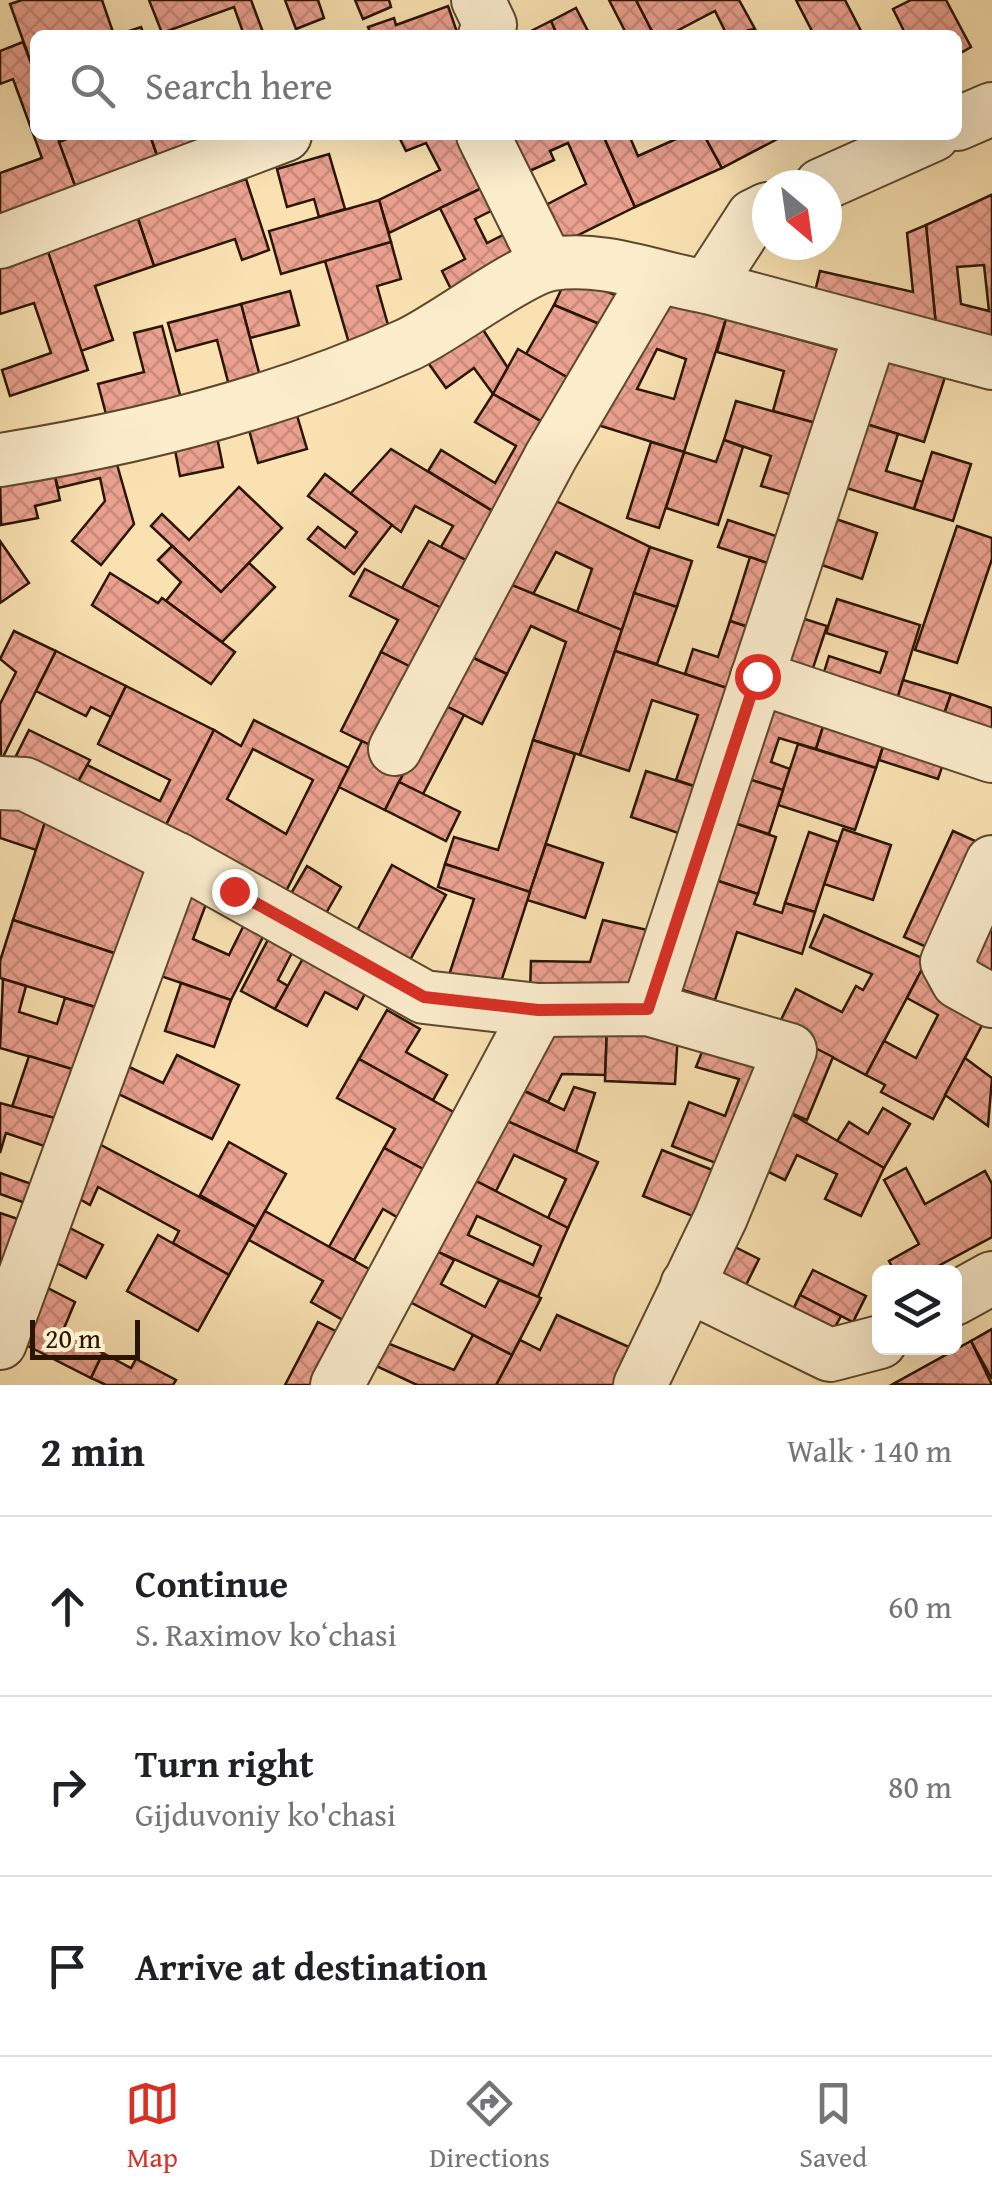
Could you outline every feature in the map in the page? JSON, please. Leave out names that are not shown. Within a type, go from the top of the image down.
[{"type":"street","points":[[478,0],[490,25],[488,30]]},
{"type":"street","points":[[962,122],[992,108]]},
{"type":"street","points":[[0,242],[272,140]]},
{"type":"street","points":[[485,140],[547,264]]},
{"type":"street","points":[[842,176],[922,140]]},
{"type":"street","points":[[707,286],[752,218]]},
{"type":"street","points":[[0,460],[76,448],[290,394],[411,344],[547,264],[604,260],[656,278],[707,286],[992,364]]},
{"type":"street","points":[[396,750],[551,456],[656,278]]},
{"type":"street","points":[[648,1009],[871,332]]},
{"type":"street","points":[[757,676],[992,756]]},
{"type":"street","points":[[0,783],[25,784],[177,858],[424,997],[538,1010],[648,1009],[790,1050],[721,1217],[640,1385]]},
{"type":"street","points":[[0,1343],[177,858]]},
{"type":"street","points":[[992,862],[947,962],[958,982],[992,1001]]},
{"type":"street","points":[[337,1385],[538,1010]]},
{"type":"street","points":[[962,1295],[992,1278]]},
{"type":"street","points":[[687,1285],[830,1355],[872,1344]]},
{"type":"building","points":[[22,0],[102,0],[112,30],[30,30],[30,60],[10,4]]},
{"type":"building","points":[[149,0],[251,0],[262,30],[242,30],[234,7],[161,30]]},
{"type":"building","points":[[285,0],[318,0],[324,18],[296,29]]},
{"type":"building","points":[[355,0],[389,0],[391,7],[363,19]]},
{"type":"building","points":[[609,0],[636,0],[651,30],[624,30]]},
{"type":"building","points":[[636,0],[739,0],[755,29],[724,30],[715,11],[679,30],[651,30]]},
{"type":"building","points":[[796,0],[845,0],[860,30],[811,30]]},
{"type":"building","points":[[911,0],[946,0],[962,30],[904,30],[893,9]]},
{"type":"building","points":[[448,6],[456,30],[368,27],[394,18],[396,25]]},
{"type":"building","points":[[576,8],[587,30],[555,30],[551,21]]},
{"type":"building","points":[[551,21],[555,30],[533,30]]},
{"type":"building","points":[[962,30],[971,47],[962,52]]},
{"type":"building","points":[[23,42],[30,61],[30,125],[13,79],[0,84],[0,51]]},
{"type":"building","points":[[35,140],[59,140],[77,191],[0,218],[0,173],[42,158]]},
{"type":"building","points":[[152,140],[159,161],[77,191],[59,142]]},
{"type":"building","points":[[152,140],[207,140],[159,161]]},
{"type":"building","points":[[400,140],[458,140],[482,188],[389,233],[379,200],[440,170],[426,143],[406,151]]},
{"type":"building","points":[[510,140],[605,140],[635,207],[562,243],[544,206],[586,184],[568,143],[550,151],[554,160],[525,173]]},
{"type":"building","points":[[605,140],[631,140],[638,156],[674,140],[707,140],[722,168],[635,207]]},
{"type":"building","points":[[707,140],[775,140],[722,168]]},
{"type":"building","points":[[329,154],[345,209],[319,217],[314,199],[287,207],[277,169]]},
{"type":"building","points":[[246,179],[269,250],[242,260],[235,239],[154,266],[137,216]]},
{"type":"building","points":[[482,188],[493,210],[475,219],[487,243],[505,234],[524,273],[459,305],[442,271],[465,259],[440,208]]},
{"type":"building","points":[[991,195],[992,346],[937,336],[926,225]],"holes":[[[984,265],[989,311],[961,304],[957,267]]]},
{"type":"building","points":[[379,200],[391,242],[281,274],[269,231]]},
{"type":"building","points":[[137,216],[154,266],[95,286],[113,340],[81,351],[46,246]]},
{"type":"building","points":[[926,225],[937,336],[811,308],[820,271],[913,292],[907,233]]},
{"type":"building","points":[[391,242],[401,279],[377,286],[390,332],[351,350],[325,261]]},
{"type":"building","points":[[46,246],[88,370],[10,396],[2,370],[51,353],[34,303],[0,314],[0,262]]},
{"type":"building","points":[[568,275],[629,301],[616,331],[554,305]]},
{"type":"building","points":[[290,291],[299,325],[250,338],[241,304]]},
{"type":"building","points":[[656,300],[726,319],[684,452],[585,421]],"holes":[[[657,349],[686,359],[674,399],[637,389]]]},
{"type":"building","points":[[241,304],[262,384],[231,393],[217,340],[176,351],[168,323]]},
{"type":"building","points":[[554,305],[616,331],[584,387],[526,354]]},
{"type":"building","points":[[726,319],[844,352],[823,425],[773,411],[784,371],[717,352]]},
{"type":"building","points":[[478,322],[508,368],[493,394],[474,368],[446,388],[424,357]]},
{"type":"building","points":[[162,326],[184,410],[110,429],[98,384],[144,372],[134,333]]},
{"type":"building","points":[[518,349],[584,387],[558,431],[493,394]]},
{"type":"building","points":[[884,358],[945,377],[924,442],[863,423]]},
{"type":"building","points":[[493,394],[558,431],[507,520],[428,471],[441,450],[495,483],[516,446],[475,422]]},
{"type":"building","points":[[736,401],[823,425],[799,497],[761,486],[771,456],[724,440]]},
{"type":"building","points":[[296,412],[307,449],[258,463],[248,426]]},
{"type":"building","points":[[863,423],[898,434],[886,471],[923,482],[914,509],[843,487]]},
{"type":"building","points":[[217,437],[223,467],[180,476],[174,445]]},
{"type":"building","points":[[724,440],[743,447],[718,525],[666,508],[684,452],[716,462]]},
{"type":"building","points":[[651,442],[684,452],[659,528],[627,518]]},
{"type":"building","points":[[391,449],[507,520],[481,568],[441,547],[453,526],[415,506],[401,532],[350,494]]},
{"type":"building","points":[[932,452],[971,464],[953,521],[914,509]]},
{"type":"building","points":[[114,454],[134,524],[101,565],[72,541],[105,501],[100,478],[58,488],[53,468]]},
{"type":"building","points":[[53,468],[60,500],[35,506],[38,518],[1,525],[0,480]]},
{"type":"building","points":[[325,474],[392,525],[354,574],[308,539],[318,527],[345,548],[357,532],[308,496]]},
{"type":"building","points":[[239,487],[282,528],[221,592],[151,526],[162,514],[189,540]]},
{"type":"building","points":[[550,498],[650,547],[622,630],[576,615],[592,569],[556,552],[532,596],[505,583]]},
{"type":"building","points":[[833,518],[877,533],[862,579],[816,563]]},
{"type":"building","points":[[728,520],[785,539],[776,566],[718,547]]},
{"type":"building","points":[[957,526],[992,538],[992,559],[957,663],[915,650]]},
{"type":"building","points":[[0,541],[29,583],[0,603]]},
{"type":"building","points":[[429,541],[481,568],[455,615],[402,588]]},
{"type":"building","points":[[172,546],[221,592],[249,563],[275,587],[222,642],[166,601],[181,582],[158,560]]},
{"type":"building","points":[[650,547],[692,561],[677,607],[634,593]]},
{"type":"building","points":[[750,557],[776,566],[757,630],[730,621]]},
{"type":"building","points":[[365,569],[455,615],[425,674],[381,652],[398,620],[350,596]]},
{"type":"building","points":[[110,573],[158,603],[162,598],[235,652],[211,684],[92,605]]},
{"type":"building","points":[[502,581],[622,630],[580,755],[533,740],[566,642],[531,626],[507,674],[463,653]]},
{"type":"building","points":[[634,593],[677,607],[657,664],[615,651]]},
{"type":"building","points":[[837,599],[920,625],[895,706],[821,682],[829,656],[880,673],[887,652],[826,633]]},
{"type":"building","points":[[795,616],[827,626],[809,680],[777,670]]},
{"type":"building","points":[[730,621],[757,630],[736,691],[685,674],[693,649],[718,657]]},
{"type":"building","points":[[14,631],[56,651],[1,761],[0,704],[16,672],[0,659]]},
{"type":"building","points":[[56,651],[126,686],[111,717],[91,707],[86,716],[36,691]]},
{"type":"building","points":[[615,651],[736,691],[703,789],[676,780],[698,715],[652,700],[629,771],[580,755]]},
{"type":"building","points":[[381,652],[425,674],[386,753],[341,731]]},
{"type":"building","points":[[463,653],[507,674],[482,724],[438,702]]},
{"type":"building","points":[[903,680],[951,694],[942,720],[895,706]]},
{"type":"building","points":[[126,686],[214,730],[164,829],[76,785],[87,765],[160,801],[170,780],[98,744]]},
{"type":"building","points":[[767,691],[828,711],[816,749],[779,738],[771,762],[790,769],[783,790],[739,776]]},
{"type":"building","points":[[951,694],[992,708],[992,737],[942,720]]},
{"type":"building","points":[[438,702],[464,715],[423,794],[399,782]]},
{"type":"building","points":[[828,711],[888,731],[876,768],[816,749]]},
{"type":"building","points":[[254,720],[349,768],[282,899],[164,829],[214,730],[241,746]],"holes":[[[253,749],[313,780],[286,834],[227,799]]]},
{"type":"building","points":[[29,730],[90,760],[76,785],[16,756]]},
{"type":"building","points":[[888,731],[948,749],[938,779],[879,760]]},
{"type":"building","points":[[533,740],[575,754],[530,892],[445,864],[454,837],[498,850]]},
{"type":"building","points":[[362,741],[408,764],[385,810],[339,787]]},
{"type":"building","points":[[798,744],[876,768],[855,830],[778,805]]},
{"type":"building","points":[[646,771],[703,789],[687,836],[631,817]]},
{"type":"building","points":[[739,776],[783,790],[769,834],[725,820]]},
{"type":"building","points":[[399,782],[460,812],[446,841],[385,810]]},
{"type":"building","points":[[0,798],[51,807],[36,850],[0,838]]},
{"type":"building","points":[[725,820],[776,837],[758,894],[706,877]]},
{"type":"building","points":[[45,822],[160,864],[126,957],[13,920]]},
{"type":"building","points":[[843,829],[891,845],[873,900],[824,884]]},
{"type":"building","points":[[953,831],[982,844],[933,950],[904,937]]},
{"type":"building","points":[[809,832],[838,842],[815,912],[785,903]]},
{"type":"building","points":[[546,844],[603,863],[585,918],[527,900]]},
{"type":"building","points":[[445,864],[530,892],[498,991],[449,975],[474,899],[438,887]]},
{"type":"building","points":[[392,865],[446,895],[405,969],[352,940]]},
{"type":"building","points":[[307,866],[341,887],[321,922],[286,902]]},
{"type":"building","points":[[706,877],[758,894],[754,904],[782,913],[785,903],[815,912],[802,954],[737,932],[715,1000],[670,986]]},
{"type":"building","points":[[183,879],[209,896],[193,939],[229,955],[247,919],[266,931],[231,1000],[149,972]]},
{"type":"building","points":[[992,896],[992,988],[965,975]]},
{"type":"building","points":[[824,915],[927,960],[866,1075],[777,1028],[796,989],[842,1012],[856,986],[863,990],[872,974],[810,947]]},
{"type":"building","points":[[13,920],[126,957],[105,1010],[0,978],[0,961]]},
{"type":"building","points":[[603,920],[656,932],[637,996],[530,992],[531,961],[590,962]]},
{"type":"building","points":[[271,934],[295,947],[278,980],[288,986],[275,1009],[241,991]]},
{"type":"building","points":[[306,953],[369,986],[357,1009],[325,992],[307,1026],[275,1009]]},
{"type":"building","points":[[921,971],[991,1008],[933,1119],[881,1092],[885,1085],[866,1075],[884,1041],[916,1058],[938,1015],[907,998]]},
{"type":"building","points":[[3,979],[26,986],[19,1012],[57,1024],[65,998],[105,1010],[82,1072],[0,1048]]},
{"type":"building","points":[[181,983],[231,1000],[214,1047],[165,1031]]},
{"type":"building","points":[[387,1010],[420,1029],[406,1052],[447,1075],[433,1100],[359,1059]]},
{"type":"building","points":[[548,1026],[607,1028],[605,1075],[562,1074],[548,1102],[518,1088]]},
{"type":"building","points":[[607,1028],[678,1032],[675,1084],[605,1081]]},
{"type":"building","points":[[706,1042],[774,1061],[731,1169],[672,1146],[689,1102],[725,1116],[739,1079],[696,1067]]},
{"type":"building","points":[[813,1047],[833,1057],[807,1120],[786,1111]]},
{"type":"building","points":[[177,1055],[239,1085],[212,1139],[110,1090],[123,1064],[163,1083]]},
{"type":"building","points":[[29,1056],[82,1072],[66,1121],[12,1107]]},
{"type":"building","points":[[965,1058],[992,1078],[988,1126],[945,1095]]},
{"type":"building","points":[[359,1059],[466,1119],[434,1175],[384,1148],[395,1129],[337,1098]]},
{"type":"building","points":[[574,1087],[595,1093],[576,1152],[503,1119],[518,1088],[564,1110]]},
{"type":"building","points":[[0,1103],[66,1121],[56,1150],[6,1133],[0,1153]]},
{"type":"building","points":[[883,1108],[910,1124],[884,1168],[837,1141],[849,1122],[868,1134]]},
{"type":"building","points":[[786,1111],[884,1168],[861,1216],[825,1199],[837,1174],[797,1155],[785,1180],[760,1168]]},
{"type":"building","points":[[503,1119],[598,1162],[568,1228],[548,1218],[566,1179],[514,1155],[496,1191],[472,1179]]},
{"type":"building","points":[[84,1136],[256,1227],[229,1275],[173,1243],[179,1231],[98,1187],[90,1205],[62,1189]]},
{"type":"building","points":[[229,1142],[286,1174],[256,1227],[200,1195]]},
{"type":"building","points":[[384,1148],[434,1175],[407,1223],[383,1209],[354,1260],[329,1247]]},
{"type":"building","points":[[662,1150],[720,1173],[700,1219],[643,1196]]},
{"type":"building","points":[[906,1168],[925,1204],[985,1171],[992,1184],[992,1237],[940,1265],[891,1265],[889,1261],[919,1244],[884,1180]]},
{"type":"building","points":[[0,1173],[43,1188],[36,1207],[0,1194]]},
{"type":"building","points":[[472,1179],[568,1228],[538,1297],[434,1250]],"holes":[[[477,1216],[541,1246],[533,1265],[468,1235]]]},
{"type":"building","points":[[265,1211],[378,1274],[350,1324],[311,1302],[323,1281],[249,1240]]},
{"type":"building","points":[[0,1213],[24,1221],[0,1289]]},
{"type":"building","points":[[62,1224],[103,1245],[86,1278],[45,1257]]},
{"type":"building","points":[[158,1235],[229,1275],[198,1331],[127,1291]]},
{"type":"building","points":[[725,1242],[759,1259],[741,1295],[707,1278]]},
{"type":"building","points":[[434,1250],[454,1260],[441,1284],[485,1307],[499,1280],[541,1298],[512,1355],[408,1301]]},
{"type":"building","points":[[813,1270],[866,1296],[853,1322],[800,1295]]},
{"type":"building","points":[[40,1284],[75,1302],[62,1333],[103,1353],[91,1378],[18,1341]]},
{"type":"building","points":[[800,1295],[841,1316],[828,1340],[788,1320]]},
{"type":"building","points":[[557,1315],[645,1354],[630,1385],[496,1385],[520,1340],[540,1350]]},
{"type":"building","points":[[318,1322],[351,1339],[326,1385],[285,1385]]},
{"type":"building","points":[[992,1329],[992,1379],[971,1341]]},
{"type":"building","points":[[473,1335],[512,1355],[496,1385],[417,1385],[374,1365],[385,1342],[454,1370]]},
{"type":"building","points":[[971,1341],[992,1385],[893,1384],[946,1355],[962,1355],[962,1346]]},
{"type":"building","points":[[103,1353],[131,1368],[136,1359],[176,1380],[173,1385],[106,1385],[91,1378]]},
{"type":"route","points":[[234,891],[424,997],[538,1010],[648,1009],[757,676]]}]
